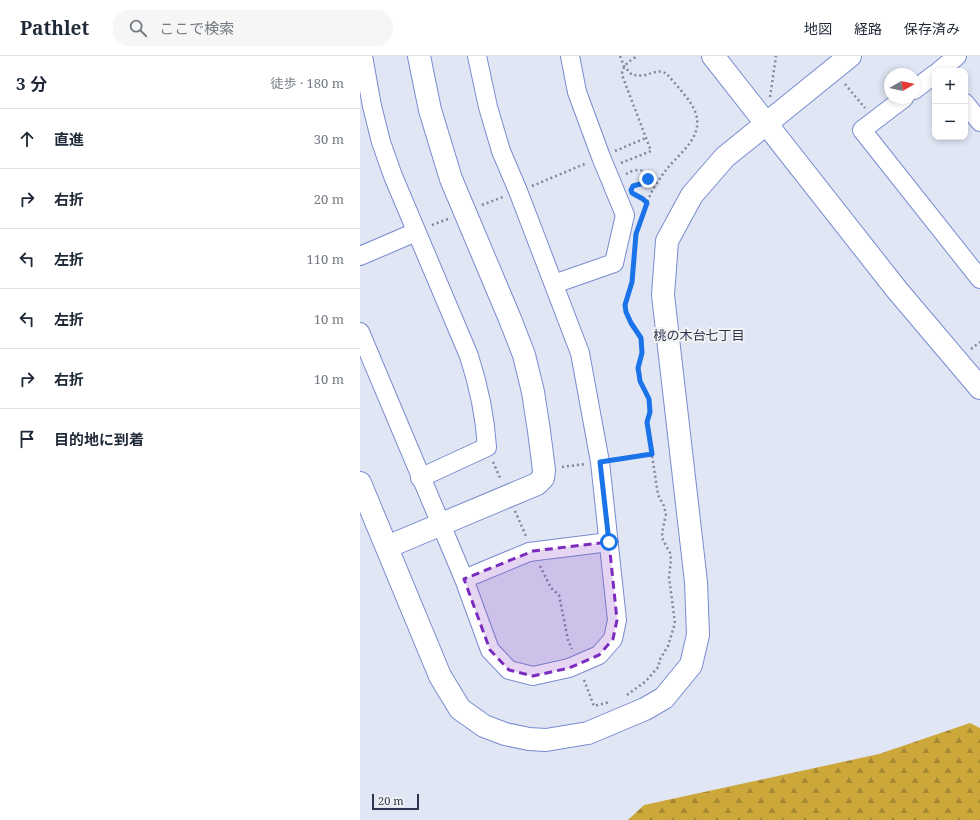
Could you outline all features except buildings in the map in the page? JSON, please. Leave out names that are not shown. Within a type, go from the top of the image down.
[{"type":"street","points":[[363,56],[372,106],[381,142],[416,232],[469,356],[478,382],[485,426],[487,447],[420,478]]},
{"type":"street","points":[[387,547],[537,484],[543,478],[544,470],[533,392],[524,355],[510,318],[451,179],[435,128],[419,56]]},
{"type":"street","points":[[360,332],[420,478],[464,579],[490,650],[509,670],[533,676],[569,668],[599,655],[613,639],[617,620],[600,462],[580,353],[499,144],[488,106],[477,56]]},
{"type":"street","points":[[554,284],[614,263],[625,215],[601,158],[577,92],[570,56]]},
{"type":"street","points":[[713,56],[897,290],[980,388]]},
{"type":"street","points":[[360,483],[440,676],[460,709],[484,726],[506,734],[529,739],[546,740],[588,733],[645,709],[664,698],[691,665],[698,635],[696,582],[663,295],[667,242],[692,195],[725,157],[850,56]]},
{"type":"street","points":[[943,68],[958,56]]},
{"type":"street","points":[[920,86],[932,76]]},
{"type":"street","points":[[896,104],[862,130],[980,279]]},
{"type":"street","points":[[966,104],[980,122]]},
{"type":"street","points":[[360,256],[416,232]]},
{"type":"street","points":[[464,579],[529,552],[609,542]]},
{"type":"path","points":[[620,56],[624,66],[632,74],[640,76],[657,71],[663,71],[667,74],[693,108],[696,115],[697,124],[693,140],[664,172],[655,185],[641,220]]},
{"type":"path","points":[[618,168],[620,164],[627,160],[651,151],[624,80],[622,70],[624,66],[637,56]]},
{"type":"path","points":[[766,124],[776,56]]},
{"type":"path","points":[[833,70],[875,120]]},
{"type":"path","points":[[416,232],[601,158],[646,138]]},
{"type":"path","points":[[622,174],[635,170],[644,171],[648,175],[648,179],[644,183],[633,186],[631,190],[632,193],[647,203]]},
{"type":"path","points":[[623,696],[646,681],[659,666],[659,661],[668,646],[675,624],[669,576],[671,560],[670,553],[663,540],[662,533],[666,514],[664,506],[658,495],[647,422],[650,412],[649,399],[640,381],[638,368],[642,353],[641,338],[631,323],[626,312],[625,305],[632,282],[633,257]]},
{"type":"path","points":[[487,447],[551,588],[559,594],[568,640],[594,706],[613,701]]},
{"type":"path","points":[[544,470],[652,454]]},
{"type":"highlighted area","points":[[609,542],[617,620],[613,639],[599,655],[569,668],[533,676],[509,670],[490,650],[464,579],[533,551]]},
{"type":"green space","points":[[970,723],[980,728],[980,820],[628,820],[644,805],[879,754]]},
{"type":"district","name":"桃の木台七丁目","points":[[699,335]]},
{"type":"route","points":[[609,542],[600,462],[652,454],[647,422],[650,412],[650,405],[649,399],[640,381],[638,368],[642,353],[641,338],[631,323],[626,312],[625,305],[632,282],[632,264],[636,234],[647,203],[632,193],[631,190],[633,186],[639,183],[644,183],[648,179]]}]
